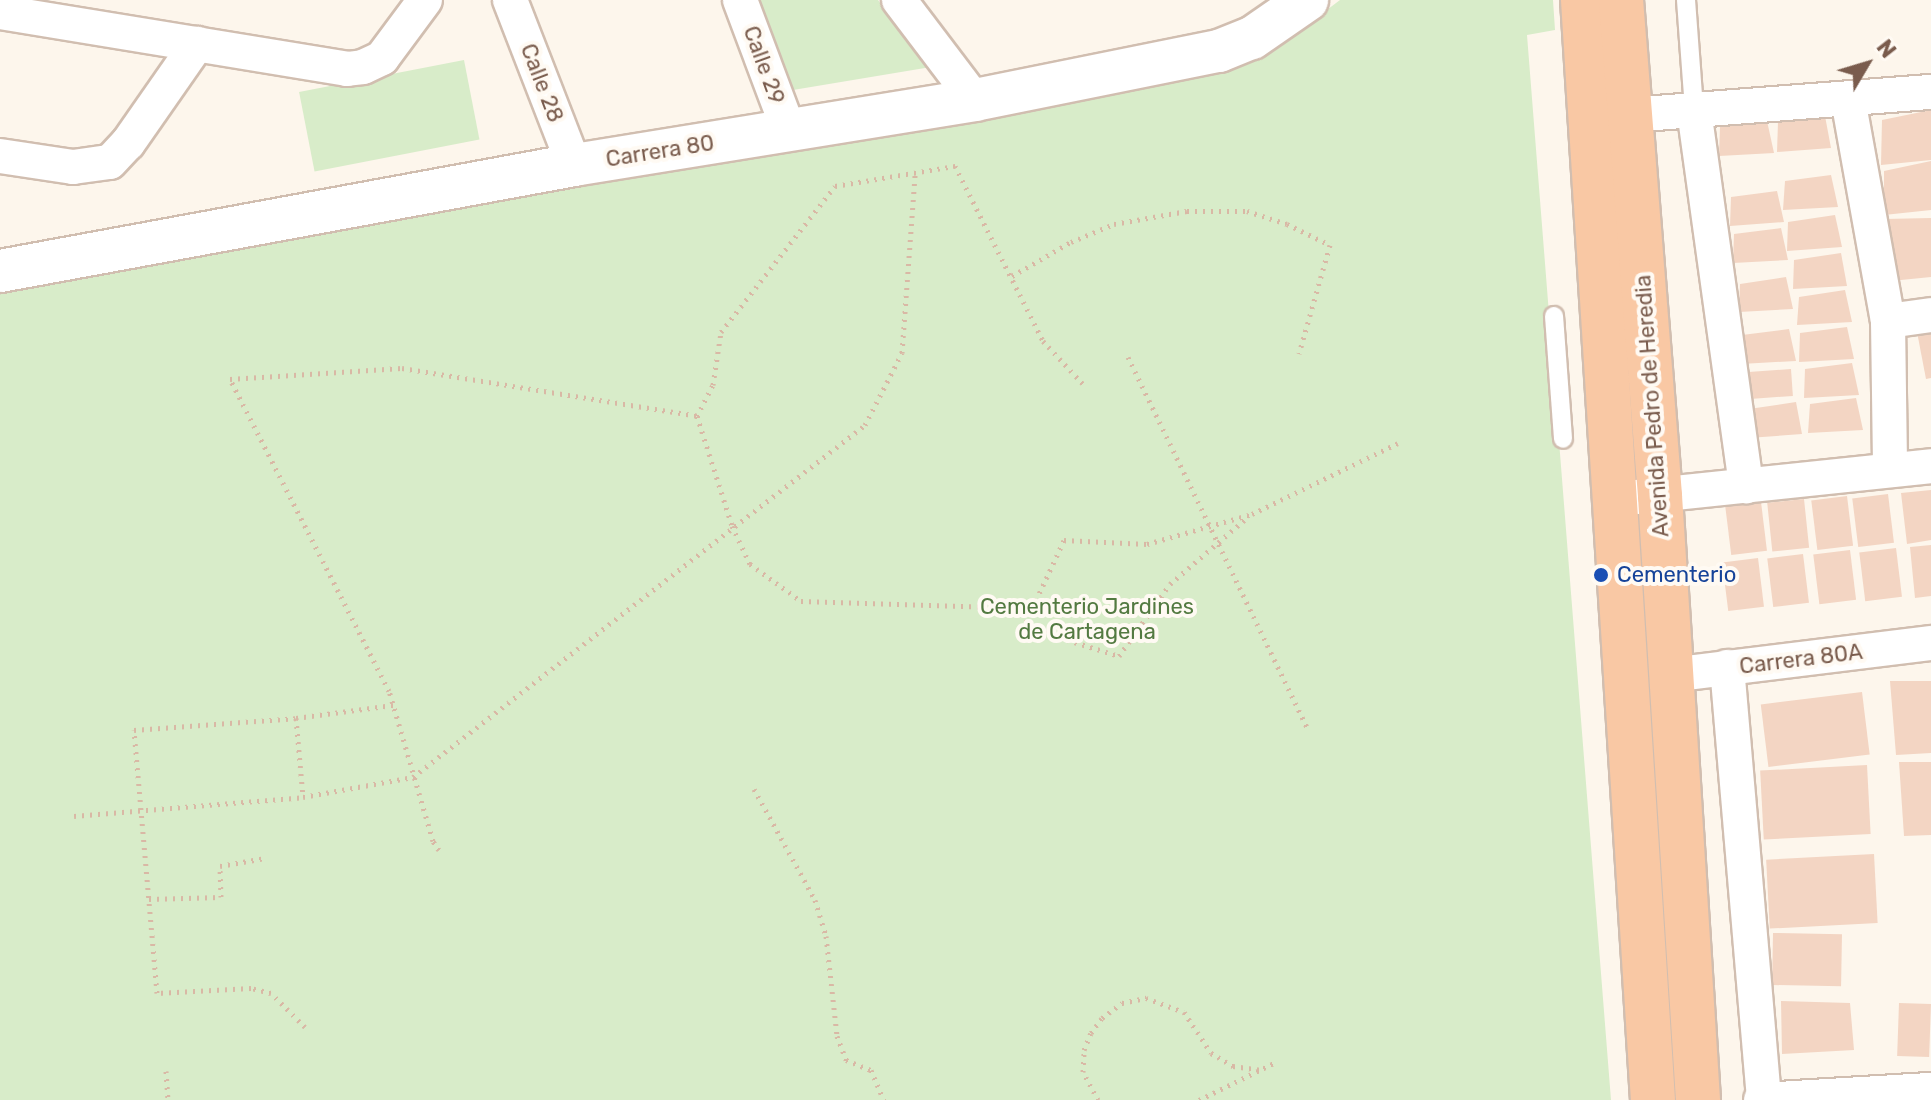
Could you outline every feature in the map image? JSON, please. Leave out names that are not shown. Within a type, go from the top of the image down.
[{"type":"highway","name":"Avenida Pedro de Heredia","points":[[1583,0],[1653,1100]]},
{"type":"highway","name":"Avenida Pedro de Heredia","points":[[1621,0],[1660,496],[1698,1100]]},
{"type":"street","points":[[0,12],[347,69],[363,67],[382,58],[425,0]]},
{"type":"street","name":"Calle 28","points":[[510,0],[574,165]]},
{"type":"street","name":"Calle 29","points":[[740,0],[789,131]]},
{"type":"street","points":[[899,0],[975,100]]},
{"type":"street","name":"Carrera 80","points":[[0,271],[574,165],[975,100],[1219,51],[1252,38],[1292,4]]},
{"type":"street","points":[[0,156],[73,167],[110,162],[128,143],[197,44]]},
{"type":"street","points":[[1630,115],[1931,92]]},
{"type":"street","points":[[1848,99],[1888,321],[1890,469]]},
{"type":"street","points":[[1694,110],[1746,486]]},
{"type":"street","points":[[1888,321],[1931,315]]},
{"type":"street","points":[[1617,499],[1931,466]]},
{"type":"street","name":"Carrera 80A","points":[[1670,675],[1931,643]]},
{"type":"street","points":[[1727,667],[1763,1100],[1931,1090]]},
{"type":"lane","points":[[1686,0],[1694,110]]},
{"type":"lane","points":[[1554,316],[1563,439]]},
{"type":"path","points":[[1021,608],[801,601],[750,564],[732,526],[697,416],[713,385],[721,332],[835,186],[955,166],[1043,341],[1084,385]]},
{"type":"path","points":[[74,816],[303,797],[413,777],[865,425],[902,353],[915,174]]},
{"type":"path","points":[[1012,276],[1071,242],[1114,224],[1187,211],[1247,211],[1287,224],[1330,245],[1299,354]]},
{"type":"path","points":[[1128,357],[1309,731]]},
{"type":"path","points":[[439,850],[413,777],[389,691],[230,379],[402,368],[697,416]]},
{"type":"path","points":[[1252,514],[1170,584],[1119,656],[1028,625],[1064,540],[1147,544],[1252,514],[1398,443]]},
{"type":"path","points":[[305,1027],[271,993],[251,988],[157,993],[134,730],[296,718],[393,705]]},
{"type":"path","points":[[296,718],[303,797]]},
{"type":"path","points":[[754,789],[815,900],[826,936],[837,1036],[846,1060],[871,1070],[884,1100]]},
{"type":"path","points":[[149,899],[221,897],[220,866],[265,858]]},
{"type":"path","points":[[1098,1100],[1083,1072],[1084,1050],[1091,1033],[1102,1018],[1122,1003],[1146,998],[1184,1012],[1211,1053],[1233,1066],[1260,1070]]},
{"type":"path","points":[[1199,1100],[1274,1063]]},
{"type":"path","points":[[166,1071],[168,1100]]},
{"type":"green space","points":[[753,0],[878,0],[931,67],[787,91]]},
{"type":"green space","name":"Cementerio Jardines de Cartagena","points":[[1340,0],[1553,0],[1555,30],[1527,35],[1611,1100],[0,1100],[0,282],[1234,65],[1278,47]]},
{"type":"green space","points":[[464,60],[479,140],[315,172],[299,92]]},
{"type":"building","points":[[1931,110],[1931,160],[1881,165],[1882,120]]},
{"type":"building","points":[[1825,116],[1831,148],[1777,152],[1778,122]]},
{"type":"building","points":[[1767,121],[1774,153],[1719,156],[1720,127]]},
{"type":"building","points":[[1931,161],[1931,210],[1884,215],[1884,171]]},
{"type":"building","points":[[1831,175],[1838,207],[1783,210],[1785,181]]},
{"type":"building","points":[[1777,191],[1784,222],[1730,226],[1731,197]]},
{"type":"building","points":[[1835,215],[1842,247],[1787,251],[1788,222]]},
{"type":"building","points":[[1931,218],[1931,277],[1891,281],[1884,219]]},
{"type":"building","points":[[1781,228],[1788,260],[1733,263],[1734,234]]},
{"type":"building","points":[[1841,253],[1847,286],[1793,289],[1794,260]]},
{"type":"building","points":[[1786,277],[1793,309],[1739,312],[1740,284]]},
{"type":"building","points":[[1845,290],[1852,322],[1797,325],[1799,297]]},
{"type":"building","points":[[1847,327],[1854,359],[1799,362],[1800,333]]},
{"type":"building","points":[[1789,329],[1796,361],[1741,364],[1742,335]]},
{"type":"building","points":[[1931,330],[1931,378],[1926,379],[1917,332]]},
{"type":"building","points":[[1852,363],[1859,395],[1804,398],[1805,369]]},
{"type":"building","points":[[1791,369],[1793,396],[1747,399],[1745,372]]},
{"type":"building","points":[[1856,398],[1863,430],[1808,433],[1810,404]]},
{"type":"building","points":[[1796,402],[1802,434],[1748,438],[1749,409]]},
{"type":"building","points":[[1931,490],[1931,540],[1907,544],[1901,493]]},
{"type":"building","points":[[1888,494],[1894,543],[1858,547],[1852,498]]},
{"type":"building","points":[[1847,496],[1853,546],[1817,550],[1811,500]]},
{"type":"building","points":[[1804,499],[1809,548],[1772,552],[1767,503]]},
{"type":"building","points":[[1761,502],[1767,551],[1731,555],[1725,506]]},
{"type":"building","points":[[1931,545],[1931,596],[1915,598],[1910,547]]},
{"type":"building","points":[[1896,548],[1902,597],[1865,601],[1859,553]]},
{"type":"building","points":[[1850,550],[1856,600],[1819,604],[1813,555]]},
{"type":"building","points":[[1803,554],[1809,603],[1773,607],[1767,558]]},
{"type":"building","points":[[1758,558],[1764,607],[1728,611],[1722,562]]},
{"type":"building","points":[[1890,681],[1931,681],[1931,753],[1896,755]]},
{"type":"building","points":[[1862,692],[1870,755],[1768,767],[1761,704]]},
{"type":"building","points":[[1899,762],[1931,762],[1931,835],[1904,836]]},
{"type":"building","points":[[1867,765],[1871,834],[1764,840],[1760,771]]},
{"type":"building","points":[[1874,854],[1878,923],[1770,929],[1766,860]]},
{"type":"building","points":[[1773,933],[1842,934],[1841,986],[1772,985]]},
{"type":"building","points":[[1781,1001],[1850,1003],[1854,1050],[1782,1054]]},
{"type":"building","points":[[1899,1003],[1931,1004],[1929,1057],[1897,1056]]},
{"type":"place","name":"Cementerio","points":[[1601,575]]}]
